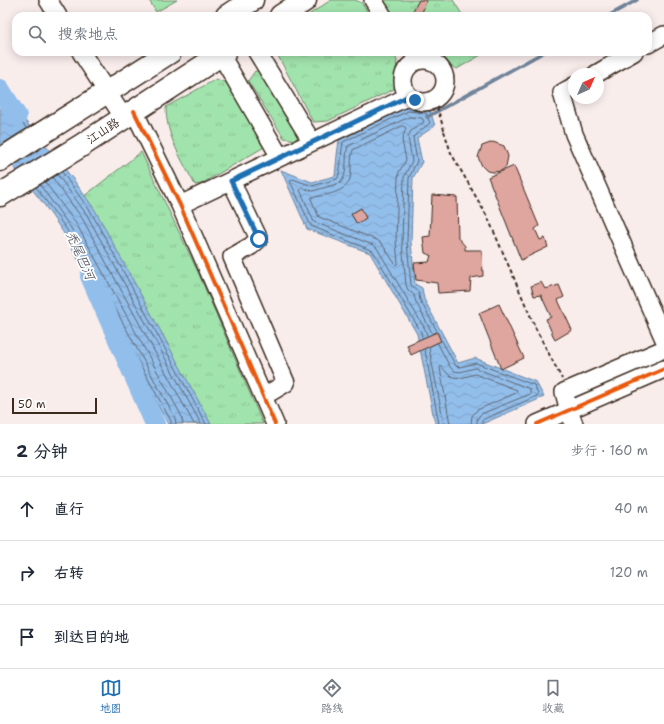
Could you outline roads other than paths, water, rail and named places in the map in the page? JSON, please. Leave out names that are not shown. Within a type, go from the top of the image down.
[{"type":"main road","points":[[233,12],[252,0]]},
{"type":"main road","points":[[287,12],[306,0]]},
{"type":"main road","points":[[0,159],[164,56]]},
{"type":"main road","name":"江山路","points":[[0,195],[79,147],[218,56]]},
{"type":"street","points":[[48,0],[56,12]]},
{"type":"street","points":[[373,0],[380,12]]},
{"type":"street","points":[[652,42],[664,35]]},
{"type":"street","points":[[84,56],[106,92],[129,115],[180,205],[275,424]]},
{"type":"street","points":[[225,56],[280,157]]},
{"type":"street","points":[[259,56],[312,142]]},
{"type":"street","points":[[604,69],[627,56]]},
{"type":"street","points":[[408,58],[417,60],[431,60],[438,64],[442,69],[446,82],[444,89],[435,100],[422,102],[415,100],[409,96],[405,90],[403,76],[408,58]]},
{"type":"street","points":[[568,90],[562,94],[574,134],[664,339]]},
{"type":"street","points":[[180,205],[409,96]]},
{"type":"street","points":[[231,181],[259,239],[251,246],[232,257],[286,383],[271,392]]},
{"type":"street","points":[[571,417],[564,392],[664,349]]},
{"type":"street","points":[[537,424],[571,417],[664,370]]},
{"type":"water","points":[[0,90],[73,179],[95,210],[211,424],[168,424],[63,232],[43,203],[0,150]]},
{"type":"water","points":[[408,107],[430,110],[435,126],[417,138],[422,162],[413,178],[411,242],[415,284],[422,288],[424,299],[458,363],[475,358],[536,382],[544,397],[482,424],[435,424],[417,334],[370,253],[307,229],[281,170],[312,182],[335,176],[339,140]]},
{"type":"waterway","points":[[615,12],[637,0]]},
{"type":"waterway","points":[[427,117],[537,56]]},
{"type":"waterway","name":"秃尾巴河","points":[[0,89],[17,116]]},
{"type":"waterway","name":"秃尾巴河","points":[[90,276],[155,424]]}]
